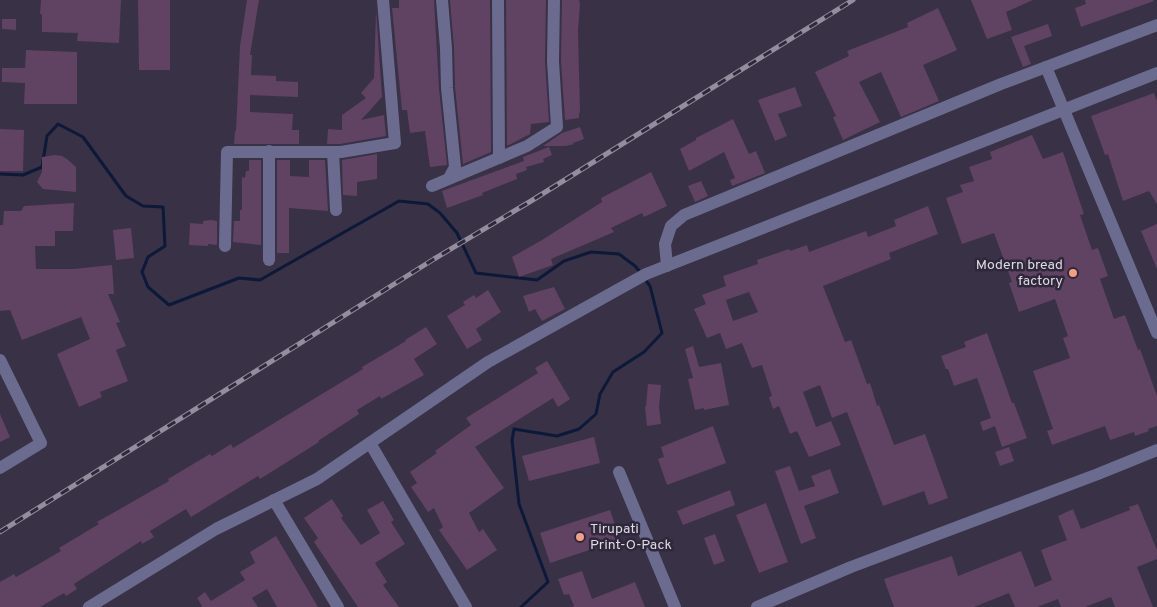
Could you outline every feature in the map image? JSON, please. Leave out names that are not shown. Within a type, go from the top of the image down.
[{"type":"street","points":[[225,246],[227,152],[333,152],[395,143],[383,0]]},
{"type":"street","points":[[442,0],[447,88],[455,167],[449,178]]},
{"type":"street","points":[[498,0],[499,158]]},
{"type":"street","points":[[432,186],[527,146],[557,126],[553,61],[554,0]]},
{"type":"street","points":[[667,266],[665,244],[671,226],[684,215],[1046,67],[1157,25]]},
{"type":"street","points":[[1046,67],[1157,333]]},
{"type":"street","points":[[89,607],[216,529],[317,479],[488,362],[646,274],[1157,73]]},
{"type":"street","points":[[269,151],[269,260]]},
{"type":"street","points":[[333,152],[336,210]]},
{"type":"street","points":[[0,360],[41,443],[0,468]]},
{"type":"street","points":[[370,443],[466,607]]},
{"type":"street","points":[[760,606],[851,568],[1157,450]]},
{"type":"street","points":[[619,472],[674,607]]},
{"type":"street","points":[[274,500],[338,607]]},
{"type":"building","points":[[41,0],[121,0],[119,43],[77,41],[78,33],[42,32]]},
{"type":"building","points":[[138,0],[170,0],[170,70],[139,70]]},
{"type":"building","points":[[247,0],[259,0],[250,55],[252,55],[251,75],[276,76],[276,81],[298,82],[298,97],[250,95],[250,112],[293,114],[292,130],[299,130],[299,144],[234,144],[240,46]]},
{"type":"building","points":[[399,0],[434,0],[439,89],[447,165],[430,167],[425,131],[410,133],[407,110],[402,110],[392,8],[399,8]]},
{"type":"building","points":[[450,0],[490,0],[491,152],[463,164],[455,87]]},
{"type":"building","points":[[506,0],[546,0],[545,61],[549,122],[531,124],[530,134],[509,145],[507,145]]},
{"type":"building","points":[[562,0],[579,0],[580,4],[578,30],[580,113],[579,118],[565,120],[561,61]]},
{"type":"building","points":[[971,0],[1033,0],[1006,12],[1012,30],[987,39]]},
{"type":"building","points":[[1085,0],[1154,1],[1081,27],[1075,8],[1086,4]]},
{"type":"building","points":[[938,8],[957,50],[923,65],[939,101],[901,117],[881,72],[859,82],[880,122],[843,140],[833,117],[836,116],[815,72],[849,56],[847,51],[908,27],[907,23]]},
{"type":"building","points":[[376,9],[382,97],[361,120],[384,115],[386,136],[340,144],[327,144],[328,129],[342,130],[342,115],[366,98],[361,93],[374,78]]},
{"type":"building","points":[[2,19],[16,19],[16,30],[2,29]]},
{"type":"building","points":[[1048,24],[1052,36],[1024,46],[1031,64],[1023,67],[1011,37]]},
{"type":"building","points":[[26,50],[77,52],[77,104],[24,104],[25,83],[2,82],[2,68],[25,68]]},
{"type":"building","points":[[795,87],[802,106],[778,114],[787,136],[775,141],[758,100]]},
{"type":"building","points":[[1154,93],[1157,101],[1157,204],[1149,191],[1123,201],[1108,154],[1105,155],[1091,116]]},
{"type":"building","points":[[733,119],[749,154],[756,151],[765,173],[732,186],[730,180],[735,178],[724,152],[689,171],[680,149],[696,140],[696,138]]},
{"type":"building","points":[[580,127],[584,139],[566,146],[543,146],[562,133]]},
{"type":"building","points":[[0,129],[24,130],[23,171],[0,171]]},
{"type":"building","points":[[1032,135],[1043,159],[1063,152],[1084,214],[1080,215],[1092,250],[1098,248],[1108,276],[1100,279],[1114,319],[1125,315],[1157,396],[1157,426],[1148,429],[1149,431],[1135,436],[1134,432],[1110,440],[1105,426],[1052,445],[1047,431],[1053,429],[1033,371],[1070,358],[1063,338],[1068,336],[1055,299],[1019,312],[1009,283],[1012,282],[994,233],[962,244],[946,198],[963,192],[960,185],[974,181],[969,167],[992,159],[990,152]]},
{"type":"building","points":[[549,147],[552,155],[543,159],[544,162],[526,167],[527,170],[516,174],[517,179],[482,193],[483,195],[447,208],[442,191],[524,161],[523,157]]},
{"type":"building","points":[[377,154],[377,179],[357,182],[357,196],[343,195],[342,160]]},
{"type":"building","points":[[62,156],[76,167],[76,192],[43,189],[37,182],[42,172],[42,157]]},
{"type":"building","points":[[249,160],[261,160],[261,245],[233,242],[234,221],[240,221],[240,210],[242,210],[242,177],[245,178],[246,171],[249,171]]},
{"type":"building","points":[[277,160],[290,160],[290,176],[309,177],[309,160],[325,160],[328,211],[289,208],[289,253],[277,253]]},
{"type":"building","points":[[651,172],[667,206],[644,217],[642,213],[611,228],[614,232],[551,259],[553,265],[519,277],[512,257],[602,202],[601,198]]},
{"type":"building","points":[[701,181],[708,196],[695,202],[688,186]]},
{"type":"building","points":[[74,203],[73,231],[55,231],[55,246],[35,246],[36,269],[73,269],[112,265],[114,294],[108,294],[120,322],[116,323],[126,346],[116,350],[128,381],[100,392],[102,397],[79,407],[57,354],[90,339],[81,317],[22,340],[10,310],[0,311],[0,225],[3,225],[4,211],[21,211],[24,206]]},
{"type":"building","points":[[928,206],[938,234],[889,253],[891,259],[823,286],[845,342],[851,340],[867,384],[870,383],[877,406],[879,405],[894,445],[925,434],[948,498],[929,505],[924,491],[883,506],[847,412],[832,418],[820,385],[803,392],[816,427],[831,421],[841,445],[809,457],[797,431],[790,434],[779,406],[773,409],[769,397],[772,396],[762,365],[752,368],[742,343],[726,349],[720,333],[707,338],[694,309],[706,304],[702,295],[726,286],[723,276],[758,264],[757,260],[807,245],[809,252],[866,231],[868,237],[896,226],[894,220]],"holes":[[[749,292],[758,312],[733,321],[726,300]]]},
{"type":"building","points":[[203,221],[217,221],[217,245],[189,245],[190,223],[203,224]]},
{"type":"building","points":[[1157,224],[1157,269],[1141,231]]},
{"type":"building","points":[[131,228],[134,258],[116,260],[113,230]]},
{"type":"building","points":[[554,287],[565,309],[542,321],[535,309],[529,312],[523,296]]},
{"type":"building","points":[[488,290],[501,312],[476,329],[482,340],[467,349],[447,316],[465,305],[463,302],[474,295],[476,298]]},
{"type":"building","points":[[426,327],[437,344],[414,359],[424,375],[381,399],[380,396],[357,410],[359,414],[260,479],[258,476],[191,517],[186,509],[150,531],[154,537],[142,544],[141,541],[74,584],[77,589],[66,596],[64,593],[40,607],[0,607],[0,582],[14,574],[16,577],[61,551],[59,548],[99,524],[97,522],[169,481],[168,479],[210,454],[212,456],[231,444],[233,448],[363,369],[362,367]]},
{"type":"building","points":[[987,333],[1012,403],[1014,403],[1027,438],[1002,447],[995,426],[983,431],[980,422],[991,418],[977,378],[954,386],[941,356],[966,347],[964,342]]},
{"type":"building","points":[[693,346],[699,367],[721,363],[729,405],[695,410],[688,379],[693,378],[685,349]]},
{"type":"building","points":[[547,361],[570,399],[558,407],[553,398],[475,447],[504,488],[469,513],[479,532],[483,529],[497,550],[467,570],[439,530],[443,527],[434,508],[428,512],[411,487],[417,483],[410,472],[471,425],[466,418],[538,373],[535,368]]},
{"type":"building","points":[[648,384],[661,385],[659,407],[661,424],[647,426],[645,407]]},
{"type":"building","points":[[0,414],[10,437],[0,442]]},
{"type":"building","points":[[713,426],[726,463],[667,485],[658,459],[664,457],[661,447]]},
{"type":"building","points":[[594,437],[600,463],[529,481],[522,456]]},
{"type":"building","points":[[1009,447],[1014,461],[1000,466],[995,452]]},
{"type":"building","points":[[790,466],[799,491],[815,486],[811,476],[830,469],[839,493],[804,506],[816,538],[801,544],[775,471]]},
{"type":"building","points":[[730,490],[735,505],[683,525],[677,511]]},
{"type":"building","points":[[332,499],[343,516],[341,518],[361,545],[380,533],[367,510],[383,501],[394,520],[391,522],[405,544],[375,563],[387,582],[383,585],[399,607],[358,607],[314,542],[318,538],[304,518]]},
{"type":"building","points":[[766,503],[788,562],[759,573],[736,515]]},
{"type":"building","points":[[1138,504],[1157,550],[1157,559],[1137,567],[1153,607],[1115,607],[1111,597],[1085,607],[1061,607],[1058,599],[1037,607],[1015,607],[1009,593],[974,607],[894,607],[884,579],[952,556],[958,576],[1021,551],[1035,587],[1052,580],[1041,550],[1067,540],[1058,516],[1073,509],[1081,529],[1130,510],[1129,507]]},
{"type":"building","name":"Tirupati Print-O-Pack","points":[[610,510],[620,540],[550,563],[540,533]]},
{"type":"building","points":[[715,534],[725,561],[714,565],[704,538]]},
{"type":"building","points":[[276,536],[318,607],[277,607],[267,589],[252,598],[258,607],[201,607],[197,598],[205,592],[211,601],[245,580],[240,572],[255,563],[250,552]]},
{"type":"building","points":[[582,571],[592,599],[635,582],[645,607],[572,607],[574,606],[569,594],[564,595],[558,579]]},
{"type":"waterway","points":[[0,174],[23,175],[42,167],[47,136],[58,124],[83,137],[126,196],[143,206],[163,207],[165,246],[148,257],[142,272],[148,287],[169,305],[239,278],[260,280],[399,201],[428,204],[440,213],[457,233],[476,273],[537,280],[564,261],[591,252],[619,254],[641,273]]},
{"type":"waterway","points":[[521,607],[548,582],[519,504],[512,440],[514,429],[557,436],[579,429],[596,414],[600,394],[613,372],[644,352],[662,333],[650,286],[644,278]]},
{"type":"railway","points":[[0,532],[434,259],[531,201],[853,0]]},
{"type":"place","name":"Modern bread factory","points":[[1073,273]]},
{"type":"place","name":"Tirupati Print-O-Pack","points":[[580,537]]}]
